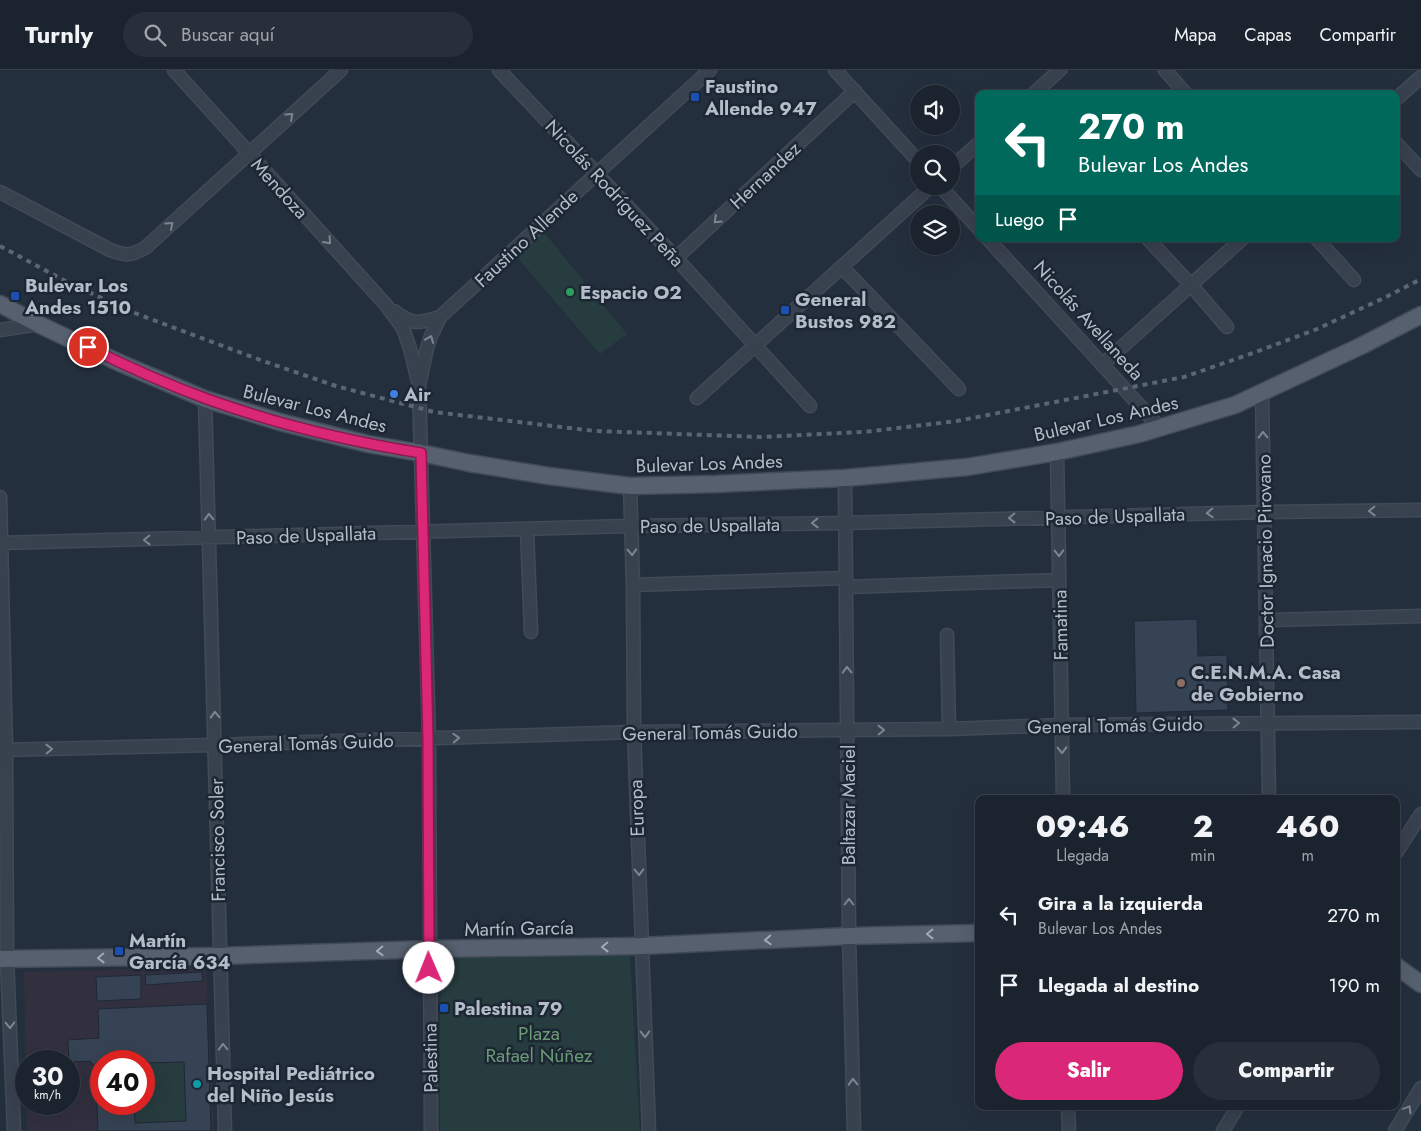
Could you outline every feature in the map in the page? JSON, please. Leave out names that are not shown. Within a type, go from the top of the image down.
[{"type":"main road","name":"Bulevar Los Andes","points":[[0,304],[120,363],[205,398],[280,422],[368,444],[469,463],[540,475],[630,486],[845,478],[967,467],[1057,452],[1160,428],[1235,405],[1355,349],[1421,315]]},
{"type":"main road","name":"Martín García","points":[[4,959],[641,946],[849,936],[975,933]]},
{"type":"main road","points":[[1400,969],[1421,984]]},
{"type":"street","name":"Mendoza","points":[[174,70],[386,305],[403,328],[412,352],[419,386]]},
{"type":"street","points":[[0,192],[110,250],[123,255],[132,254],[144,248],[341,70]]},
{"type":"street","name":"Nicolás Rodríguez Peña","points":[[499,70],[676,258],[810,406]]},
{"type":"street","name":"Faustino Allende","points":[[419,386],[427,348],[440,317],[710,70]]},
{"type":"street","points":[[835,70],[910,152]]},
{"type":"street","points":[[1038,90],[1060,70]]},
{"type":"street","points":[[1165,70],[1182,90]]},
{"type":"street","points":[[1400,95],[1421,77]]},
{"type":"street","name":"Hernandez","points":[[676,258],[854,91]]},
{"type":"street","points":[[1400,146],[1421,170]]},
{"type":"street","points":[[960,160],[975,147]]},
{"type":"street","points":[[697,398],[921,195]]},
{"type":"street","points":[[948,195],[975,224]]},
{"type":"street","name":"Nicolás Avellaneda","points":[[991,242],[1160,428]]},
{"type":"street","points":[[1151,242],[1227,327]]},
{"type":"street","points":[[1102,365],[1239,242]]},
{"type":"street","points":[[1320,242],[1354,280]]},
{"type":"street","points":[[842,267],[959,389]]},
{"type":"street","name":"Mendoza","points":[[386,305],[404,319],[412,322],[440,317]]},
{"type":"street","points":[[0,330],[38,324]]},
{"type":"street","name":"Palestina","points":[[419,386],[428,739],[431,1131]]},
{"type":"street","name":"Doctor Ignacio Pirovano","points":[[1262,393],[1269,795]]},
{"type":"street","name":"Francisco Soler","points":[[205,398],[225,1131]]},
{"type":"street","name":"Famatina","points":[[1057,452],[1063,795]]},
{"type":"street","name":"Baltazar Maciel","points":[[845,478],[849,936],[854,1131]]},
{"type":"street","name":"Europa","points":[[630,486],[634,732],[648,1131]]},
{"type":"street","points":[[0,497],[4,959],[14,1131]]},
{"type":"street","name":"Paso de Uspallata","points":[[1,543],[631,526],[1421,510]]},
{"type":"street","points":[[527,530],[531,632]]},
{"type":"street","points":[[633,585],[1059,580]]},
{"type":"street","points":[[1267,620],[1421,616]]},
{"type":"street","points":[[947,635],[949,729]]},
{"type":"street","name":"General Tomás Guido","points":[[3,750],[634,732],[1421,722]]},
{"type":"street","points":[[1400,847],[1421,814]]},
{"type":"street","points":[[1395,1131],[1421,1088]]},
{"type":"street","points":[[1068,1110],[1069,1131]]},
{"type":"street","points":[[1223,1131],[1236,1110]]},
{"type":"shaded area","points":[[206,967],[214,1131],[27,1131],[26,1115],[80,1115],[80,1050],[25,1050],[24,972]]},
{"type":"green space","name":"Espacio O2","points":[[538,225],[627,334],[600,354],[511,250]]},
{"type":"green space","name":"Plaza Rafael Núñez","points":[[442,956],[630,956],[640,1131],[440,1131],[439,1052]]},
{"type":"green space","points":[[184,1062],[186,1121],[135,1123],[135,1115],[155,1115],[155,1063]]},
{"type":"building","name":"C.E.N.M.A. Casa de Gobierno","points":[[1197,619],[1198,656],[1227,655],[1228,710],[1136,713],[1134,621]]},
{"type":"building","points":[[202,972],[203,981],[146,985],[145,975]]},
{"type":"building","points":[[141,975],[141,999],[97,1001],[96,977]]},
{"type":"building","name":"Hospital Pediátrico del Niño Jesús","points":[[207,1004],[211,1131],[98,1131],[97,1115],[135,1115],[135,1123],[186,1121],[184,1062],[155,1063],[155,1050],[90,1050],[90,1061],[80,1062],[80,1050],[68,1050],[68,1040],[99,1038],[98,1009]]},
{"type":"railway","points":[[0,246],[69,283],[132,312],[336,386],[434,412],[595,431],[761,437],[864,432],[957,421],[1184,377],[1317,329],[1421,279]]},
{"type":"place","name":"Faustino Allende 947","points":[[695,97]]},
{"type":"place","name":"Espacio O2","points":[[570,292]]},
{"type":"place","name":"Bulevar Los Andes 1510","points":[[15,296]]},
{"type":"place","name":"General Bustos 982","points":[[785,310]]},
{"type":"place","name":"Air","points":[[394,394]]},
{"type":"place","name":"C.E.N.M.A. Casa de Gobierno","points":[[1181,683]]},
{"type":"place","name":"Martín García 634","points":[[119,951]]},
{"type":"place","name":"Palestina 79","points":[[444,1008]]},
{"type":"place","name":"Hospital Pediátrico del Niño Jesús","points":[[197,1084]]},
{"type":"route","points":[[88,347],[120,363],[239,410],[325,434],[421,453],[428,739],[429,968]]}]
